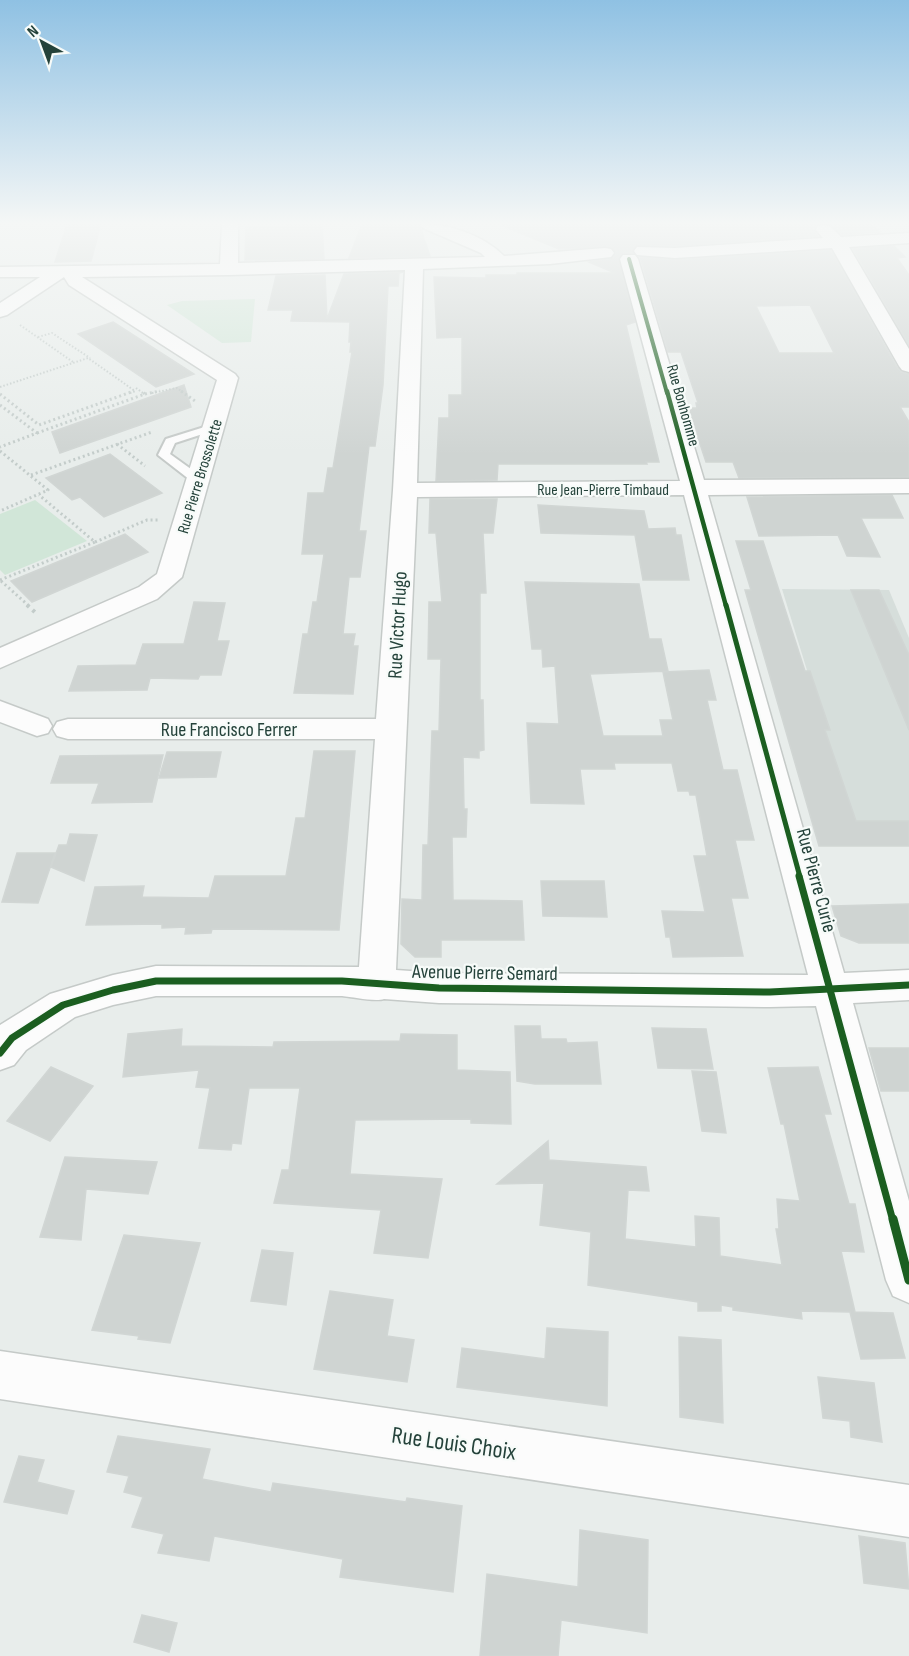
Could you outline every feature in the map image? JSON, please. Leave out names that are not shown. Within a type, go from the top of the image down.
[{"type":"street","points":[[0,311],[15,301]]},
{"type":"street","name":"Rue Pierre Brossolette","points":[[0,659],[148,593],[169,577],[214,427],[228,378],[107,301]]},
{"type":"street","name":"Rue Victor Hugo","points":[[378,986],[377,961],[405,490],[413,301]]},
{"type":"street","name":"Rue Bonhomme","points":[[648,301],[694,488]]},
{"type":"street","points":[[871,301],[909,366]]},
{"type":"street","name":"Rue Jean-Pierre Timbaud","points":[[405,490],[909,486]]},
{"type":"street","name":"Rue Pierre Curie","points":[[694,488],[909,1280]]},
{"type":"street","points":[[0,711],[37,726]]},
{"type":"street","name":"Rue Francisco Ferrer","points":[[68,729],[391,729]]},
{"type":"street","name":"Avenue Pierre Semard","points":[[0,1053],[12,1038],[63,1005],[113,990],[156,981],[342,981],[378,986],[711,992],[829,990],[878,985],[909,985]]},
{"type":"street","name":"Rue Louis Choix","points":[[0,1376],[909,1511]]},
{"type":"lane","points":[[198,480],[164,455],[170,441],[214,427]]},
{"type":"path","points":[[19,324],[74,363]]},
{"type":"path","points":[[38,338],[52,333],[145,394]]},
{"type":"path","points":[[0,387],[88,358],[135,391],[39,424],[0,393]]},
{"type":"path","points":[[0,511],[48,490],[0,449],[37,433],[145,394],[177,388],[200,405]]},
{"type":"path","points":[[0,405],[37,433]]},
{"type":"path","points":[[31,475],[157,430]]},
{"type":"path","points":[[117,444],[154,472]]},
{"type":"path","points":[[39,495],[95,542]]},
{"type":"path","points":[[58,634],[1,580],[147,520],[170,520]]},
{"type":"shaded area","points":[[782,589],[889,590],[909,638],[909,837],[858,836]]},
{"type":"green space","points":[[181,301],[255,301],[251,342],[222,343],[167,305]]},
{"type":"green space","points":[[35,500],[87,541],[5,575],[0,570],[0,514]]},
{"type":"building","points":[[270,301],[326,301],[327,319],[334,301],[387,301],[383,385],[375,446],[369,446],[359,531],[366,531],[360,577],[349,577],[343,634],[355,634],[353,646],[358,646],[353,694],[294,693],[303,634],[308,634],[313,602],[317,602],[324,554],[302,554],[308,493],[324,493],[328,468],[333,468],[352,352],[350,352],[351,342],[349,342],[350,322],[291,321],[293,310],[268,310]]},
{"type":"building","points":[[435,301],[629,301],[635,322],[626,325],[659,462],[646,462],[647,464],[498,464],[497,480],[436,481],[439,418],[449,418],[449,395],[462,395],[462,337],[437,338]]},
{"type":"building","points":[[653,301],[860,301],[897,367],[901,372],[909,374],[909,407],[900,407],[909,422],[909,477],[739,478],[733,462],[706,462],[688,408],[697,408],[696,403],[698,403],[681,352],[668,352]],"holes":[[[810,305],[834,353],[779,353],[756,306]]]},
{"type":"building","points":[[883,301],[909,301],[909,345]]},
{"type":"building","points":[[113,322],[194,374],[156,387],[78,334]]},
{"type":"building","points":[[184,385],[191,407],[60,453],[52,432]]},
{"type":"building","points":[[110,454],[162,493],[104,517],[80,497],[72,500],[46,478]]},
{"type":"building","points":[[892,495],[903,518],[861,518],[880,557],[847,556],[838,535],[759,536],[747,497]]},
{"type":"building","points":[[430,499],[497,499],[493,533],[483,533],[486,593],[480,593],[480,700],[483,700],[484,750],[479,751],[479,758],[463,757],[464,809],[467,809],[466,837],[452,837],[453,900],[522,901],[524,940],[441,940],[441,957],[415,957],[401,944],[402,899],[422,900],[423,845],[428,845],[432,731],[439,731],[441,659],[428,659],[429,602],[442,602],[436,533],[429,533]]},
{"type":"building","points":[[538,505],[644,511],[648,529],[675,528],[676,535],[681,535],[689,580],[643,580],[635,535],[541,533]]},
{"type":"building","points":[[125,534],[148,552],[32,602],[11,581]]},
{"type":"building","points":[[736,541],[763,541],[805,671],[810,671],[830,730],[825,730],[856,821],[909,821],[909,846],[819,846],[745,590],[751,590]]},
{"type":"building","points":[[525,582],[639,584],[649,639],[661,639],[668,671],[590,674],[603,736],[663,736],[660,720],[673,720],[663,672],[709,670],[716,700],[707,700],[723,770],[737,770],[754,840],[735,840],[748,898],[731,898],[743,956],[673,957],[670,937],[666,937],[662,911],[705,912],[694,856],[707,856],[696,795],[690,795],[689,791],[678,791],[672,763],[614,763],[615,769],[580,769],[584,804],[531,803],[527,723],[559,724],[555,666],[543,667],[542,649],[532,649]]},
{"type":"building","points":[[851,590],[879,590],[909,655],[909,730]]},
{"type":"building","points":[[194,602],[225,603],[217,641],[229,641],[221,675],[200,675],[198,679],[150,678],[147,690],[69,691],[78,666],[136,665],[143,644],[184,644]]},
{"type":"building","points":[[314,751],[355,751],[339,930],[212,929],[211,933],[185,934],[186,927],[162,928],[162,924],[86,925],[95,887],[144,886],[142,897],[209,898],[215,876],[286,876],[296,818],[305,818]]},
{"type":"building","points":[[167,752],[221,752],[216,777],[159,778]]},
{"type":"building","points":[[163,755],[152,802],[92,803],[99,783],[51,783],[60,756]]},
{"type":"building","points":[[70,834],[97,835],[84,881],[51,867],[59,845],[67,845]]},
{"type":"building","points":[[17,853],[55,853],[38,903],[2,902]]},
{"type":"building","points":[[541,881],[604,881],[607,917],[543,916]]},
{"type":"building","points":[[909,904],[909,943],[859,943],[841,936],[832,906]]},
{"type":"building","points":[[515,1026],[540,1026],[541,1039],[566,1039],[567,1043],[597,1042],[601,1084],[535,1084],[517,1081]]},
{"type":"building","points":[[652,1028],[706,1029],[713,1069],[658,1068]]},
{"type":"building","points":[[182,1029],[181,1046],[273,1047],[274,1042],[400,1041],[401,1034],[457,1035],[457,1070],[510,1072],[511,1124],[471,1123],[471,1119],[355,1120],[350,1174],[442,1179],[428,1258],[374,1253],[381,1210],[274,1203],[282,1170],[289,1170],[300,1088],[249,1088],[241,1144],[232,1143],[231,1150],[199,1148],[210,1088],[196,1087],[199,1070],[123,1077],[128,1034]]},
{"type":"building","points":[[869,1048],[909,1048],[909,1091],[881,1091]]},
{"type":"building","points":[[51,1067],[93,1086],[50,1141],[7,1121]]},
{"type":"building","points":[[818,1067],[831,1114],[824,1114],[849,1204],[855,1204],[864,1252],[841,1251],[855,1312],[893,1313],[905,1358],[861,1359],[850,1312],[801,1311],[802,1319],[733,1310],[733,1307],[721,1305],[721,1311],[698,1311],[698,1302],[588,1285],[591,1232],[540,1225],[544,1183],[497,1184],[548,1141],[549,1160],[646,1167],[649,1191],[628,1190],[625,1239],[696,1247],[695,1216],[719,1218],[720,1256],[782,1265],[776,1229],[779,1229],[777,1199],[800,1201],[784,1124],[781,1124],[768,1068]]},
{"type":"building","points":[[692,1071],[716,1072],[726,1133],[702,1131]]},
{"type":"building","points":[[65,1157],[157,1162],[148,1194],[86,1189],[81,1240],[40,1237]]},
{"type":"building","points":[[124,1235],[200,1243],[170,1343],[138,1339],[139,1336],[92,1330]]},
{"type":"building","points":[[262,1250],[293,1253],[286,1305],[251,1301]]},
{"type":"building","points":[[330,1291],[393,1300],[387,1336],[414,1340],[407,1382],[314,1369]]},
{"type":"building","points":[[547,1328],[608,1332],[607,1406],[457,1387],[462,1348],[545,1359]]},
{"type":"building","points":[[679,1337],[721,1340],[723,1423],[680,1417]]},
{"type":"building","points":[[818,1377],[874,1383],[882,1442],[851,1437],[850,1421],[823,1418]]},
{"type":"building","points":[[118,1436],[210,1449],[202,1479],[271,1492],[273,1483],[406,1502],[407,1498],[462,1506],[453,1592],[340,1577],[343,1559],[214,1536],[209,1561],[158,1553],[164,1534],[132,1527],[143,1497],[124,1492],[129,1476],[107,1472]]},
{"type":"building","points":[[19,1456],[44,1460],[37,1482],[74,1491],[67,1514],[4,1502]]},
{"type":"building","points":[[580,1530],[648,1540],[647,1633],[561,1620],[558,1656],[480,1656],[487,1574],[578,1587]]},
{"type":"building","points":[[859,1536],[905,1543],[909,1589],[864,1583]]},
{"type":"building","points":[[142,1615],[177,1623],[169,1652],[134,1642]]},
{"type":"cycle path","points":[[641,301],[694,488],[909,1280]]},
{"type":"cycle path","points":[[0,1053],[12,1038],[63,1005],[113,990],[156,981],[342,981],[439,988],[770,992],[909,985]]}]
